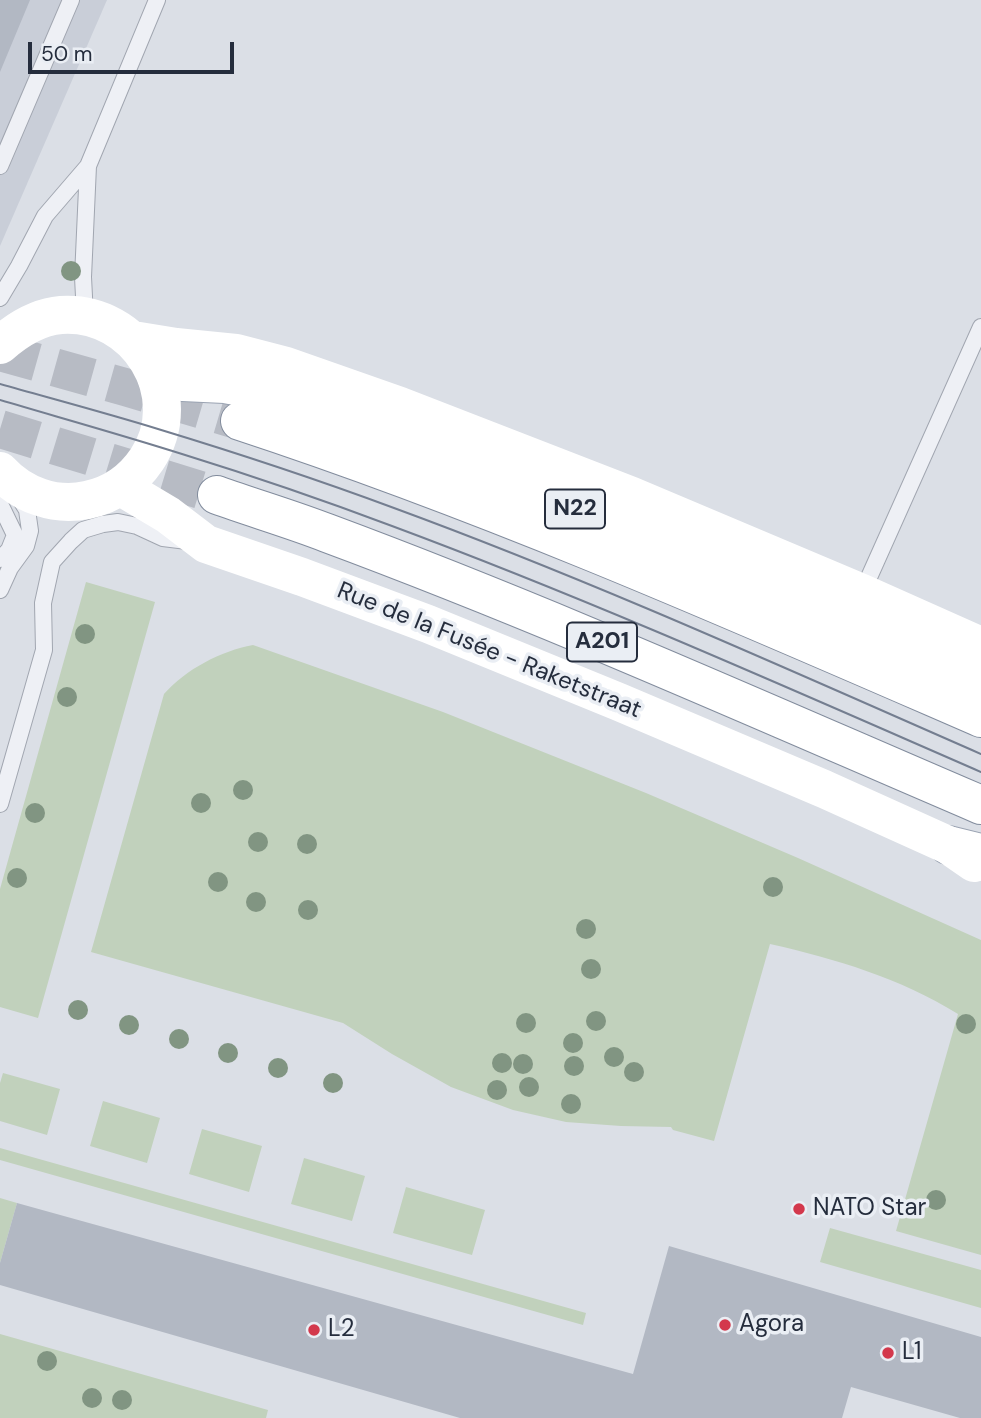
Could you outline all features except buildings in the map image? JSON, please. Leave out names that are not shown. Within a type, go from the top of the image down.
[{"type":"main road","points":[[3,486],[52,501],[76,502],[99,497],[121,487],[139,470],[154,445],[160,426],[162,402],[157,378],[147,358],[133,340],[110,325],[85,316],[61,315],[37,320],[4,321]]},
{"type":"main road","points":[[133,340],[236,353],[286,366],[400,406],[632,495],[981,646]]},
{"type":"main road","name":"N22","points":[[157,378],[225,384],[257,390],[380,431],[628,531],[981,681]]},
{"type":"main road","points":[[240,421],[505,517],[981,719]]},
{"type":"main road","name":"Rue de la Fusée - Raketstraat","points":[[121,487],[168,515],[206,544],[428,624],[607,697],[965,849],[981,867]]},
{"type":"main road","name":"A201","points":[[217,495],[325,532],[568,627],[981,804]]},
{"type":"lane","points":[[0,166],[71,0]]},
{"type":"lane","points":[[4,321],[19,267],[45,216],[89,166],[158,0]]},
{"type":"lane","points":[[85,316],[83,277],[89,166]]},
{"type":"lane","points":[[862,593],[981,327]]},
{"type":"lane","points":[[0,559],[9,550],[15,535],[3,486]]},
{"type":"lane","points":[[0,590],[10,568],[26,546],[30,531],[27,510],[3,486]]},
{"type":"lane","points":[[0,804],[44,650],[43,603],[52,562],[83,530],[118,522],[137,526],[163,538],[206,544]]},
{"type":"shaded area","points":[[0,0],[107,0],[0,246]]},
{"type":"green space","points":[[86,582],[155,602],[38,1018],[0,1007],[0,889]]},
{"type":"green space","points":[[253,645],[443,712],[646,793],[981,940],[981,1255],[896,1231],[958,1014],[913,990],[867,971],[770,944],[714,1141],[673,1130],[671,1127],[566,1122],[513,1110],[451,1087],[343,1023],[91,952],[164,694],[205,662]]},
{"type":"green space","points":[[3,1073],[60,1089],[47,1135],[0,1121],[0,1083]]},
{"type":"green space","points":[[103,1101],[160,1118],[147,1163],[90,1146]]},
{"type":"green space","points":[[202,1129],[262,1146],[249,1192],[189,1174]]},
{"type":"green space","points":[[0,1148],[586,1313],[583,1325],[0,1160]]},
{"type":"green space","points":[[304,1158],[365,1176],[352,1221],[291,1204]]},
{"type":"green space","points":[[406,1187],[485,1210],[472,1255],[393,1233]]},
{"type":"green space","points":[[0,1198],[17,1203],[0,1263]]},
{"type":"green space","points":[[830,1228],[981,1270],[981,1308],[820,1262]]},
{"type":"green space","points":[[0,1334],[268,1410],[266,1418],[0,1418]]},
{"type":"tunnel","points":[[0,352],[240,421]]},
{"type":"tunnel","points":[[0,429],[217,495]]},
{"type":"tram line","points":[[0,384],[138,423],[365,497],[542,565],[689,626],[981,754]]},
{"type":"tram line","points":[[0,400],[209,462],[466,554],[761,676],[981,772]]},
{"type":"place","name":"NATO Star","points":[[799,1209]]},
{"type":"place","name":"Agora","points":[[725,1325]]},
{"type":"place","name":"L2","points":[[314,1330]]},
{"type":"place","name":"L1","points":[[888,1353]]}]
